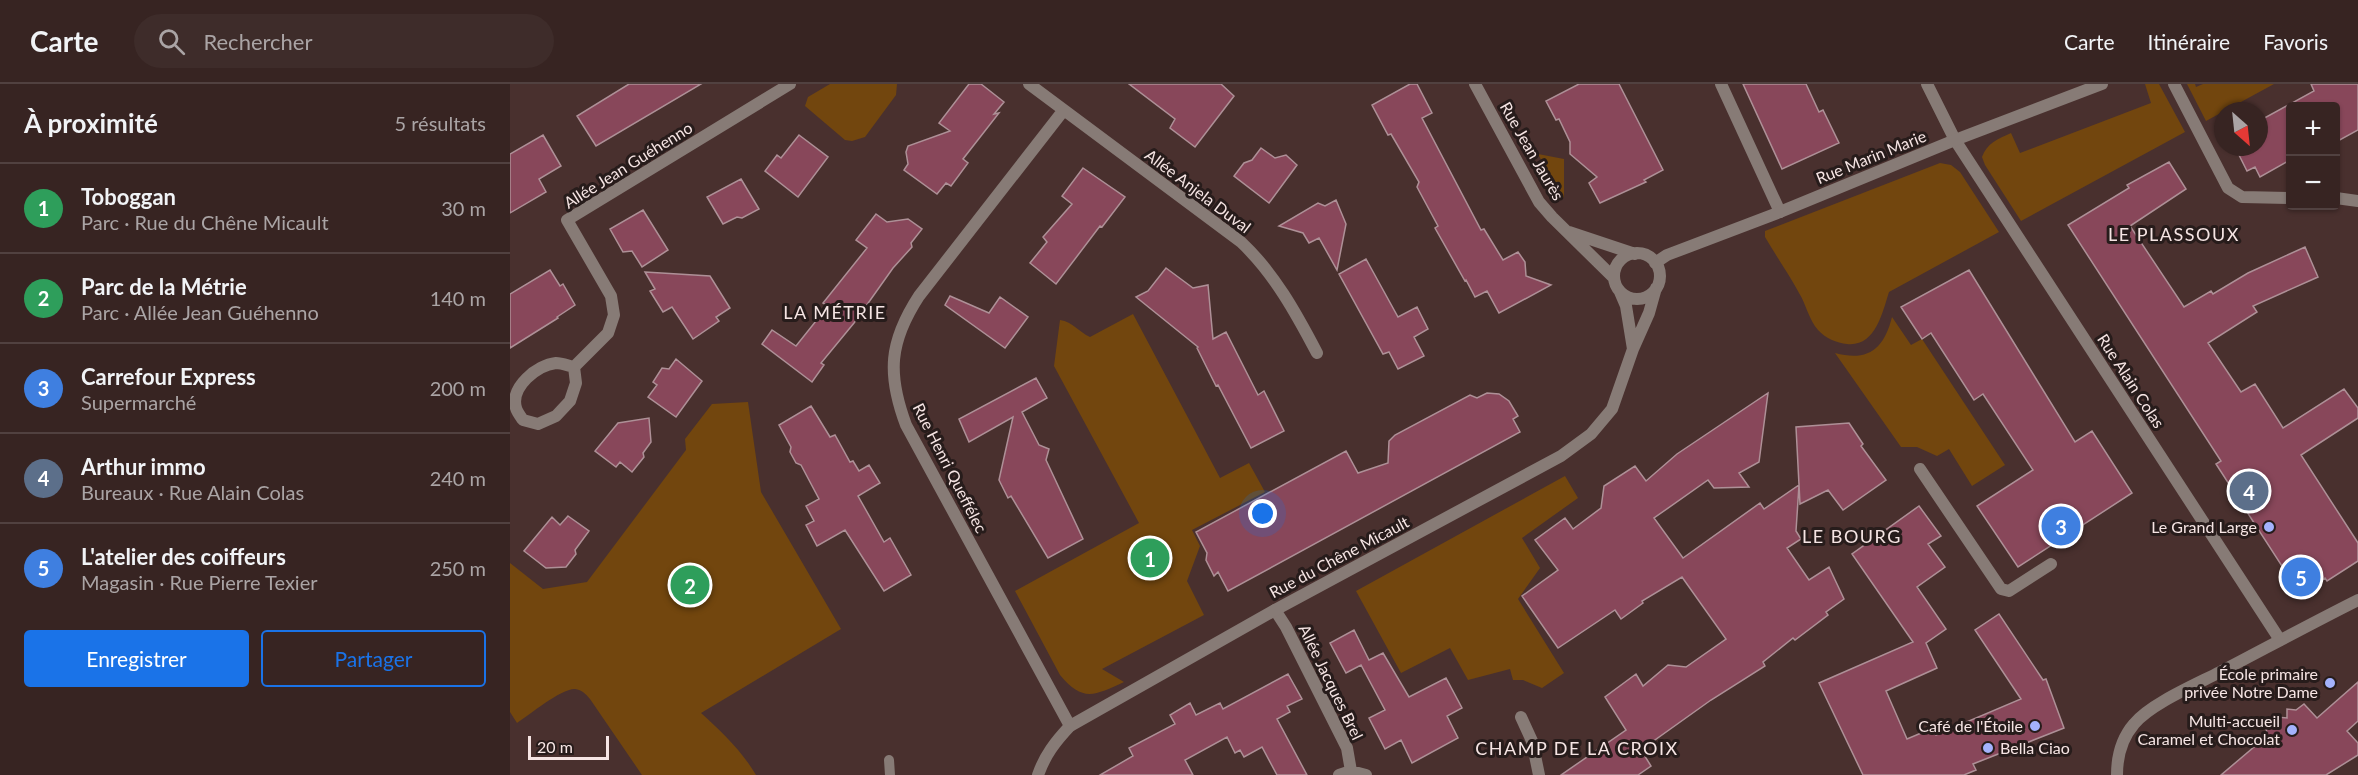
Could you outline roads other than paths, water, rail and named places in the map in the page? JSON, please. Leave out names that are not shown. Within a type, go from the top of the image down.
[{"type":"street","name":"Allée Jean Guéhenno","points":[[574,367],[608,333],[614,315],[611,296],[567,220],[790,84]]},
{"type":"street","name":"Allée Anjela Duval","points":[[1029,84],[1223,229],[1258,259],[1292,308],[1317,352]]},
{"type":"street","name":"Rue Jean Jaurès","points":[[1475,84],[1539,202],[1614,279]]},
{"type":"street","points":[[1721,84],[1780,212]]},
{"type":"street","name":"Rue Alain Colas","points":[[1927,84],[1955,140],[2280,640]]},
{"type":"street","name":"Rue Marin Marie","points":[[1655,264],[1666,255],[2102,84]]},
{"type":"street","points":[[2175,84],[2228,188],[2242,197],[2286,198]]},
{"type":"street","name":"Rue Henri Queffélec","points":[[1063,111],[919,296],[898,335],[894,372],[895,390],[906,425],[1070,726]]},
{"type":"street","points":[[2340,199],[2358,201]]},
{"type":"street","points":[[1565,231],[1644,255],[1655,264],[1659,276],[1652,293],[1639,299],[1632,299],[1620,292]]},
{"type":"street","points":[[1634,349],[1626,306],[1614,279],[1615,271],[1622,259],[1636,254]]},
{"type":"street","name":"Rue du Chêne Micault","points":[[1038,775],[1044,757],[1070,726],[1275,610],[1561,456],[1591,434],[1612,409],[1646,322],[1656,288]]},
{"type":"street","points":[[557,363],[574,367],[576,383],[570,401],[556,416],[538,424],[523,420],[516,407],[517,392],[526,378],[557,363]]},
{"type":"street","points":[[1920,469],[2001,589],[2009,591],[2050,564]]},
{"type":"street","points":[[2117,775],[2119,752],[2126,735],[2135,722],[2147,713],[2180,692],[2358,600]]},
{"type":"street","name":"Allée Jacques Brel","points":[[1275,610],[1347,748],[1345,773],[1366,775]]},
{"type":"street","points":[[1521,717],[1532,741],[1539,775]]},
{"type":"lane","points":[[889,760],[890,775]]},
{"type":"place","name":"Arthur immo","points":[[2249,491]]},
{"type":"place","name":"Carrefour Express","points":[[2061,526]]},
{"type":"place","name":"Le Grand Large","points":[[2269,527]]},
{"type":"place","name":"Toboggan","points":[[1150,558]]},
{"type":"place","name":"L'atelier des coiffeurs","points":[[2301,577]]},
{"type":"place","name":"Parc de la Métrie","points":[[690,585]]},
{"type":"place","name":"École primaire privée Notre Dame","points":[[2330,683]]},
{"type":"place","name":"Café de l'Étoile","points":[[2035,726]]},
{"type":"place","name":"Multi-accueil Caramel et Chocolat","points":[[2292,730]]},
{"type":"place","name":"Bella Ciao","points":[[1988,748]]},
{"type":"district","name":"LE PLASSOUX","points":[[2174,235]]},
{"type":"district","name":"LA MÉTRIE","points":[[835,313]]},
{"type":"district","name":"LE BOURG","points":[[1852,537]]},
{"type":"district","name":"CHAMP DE LA CROIX","points":[[1577,749]]}]
